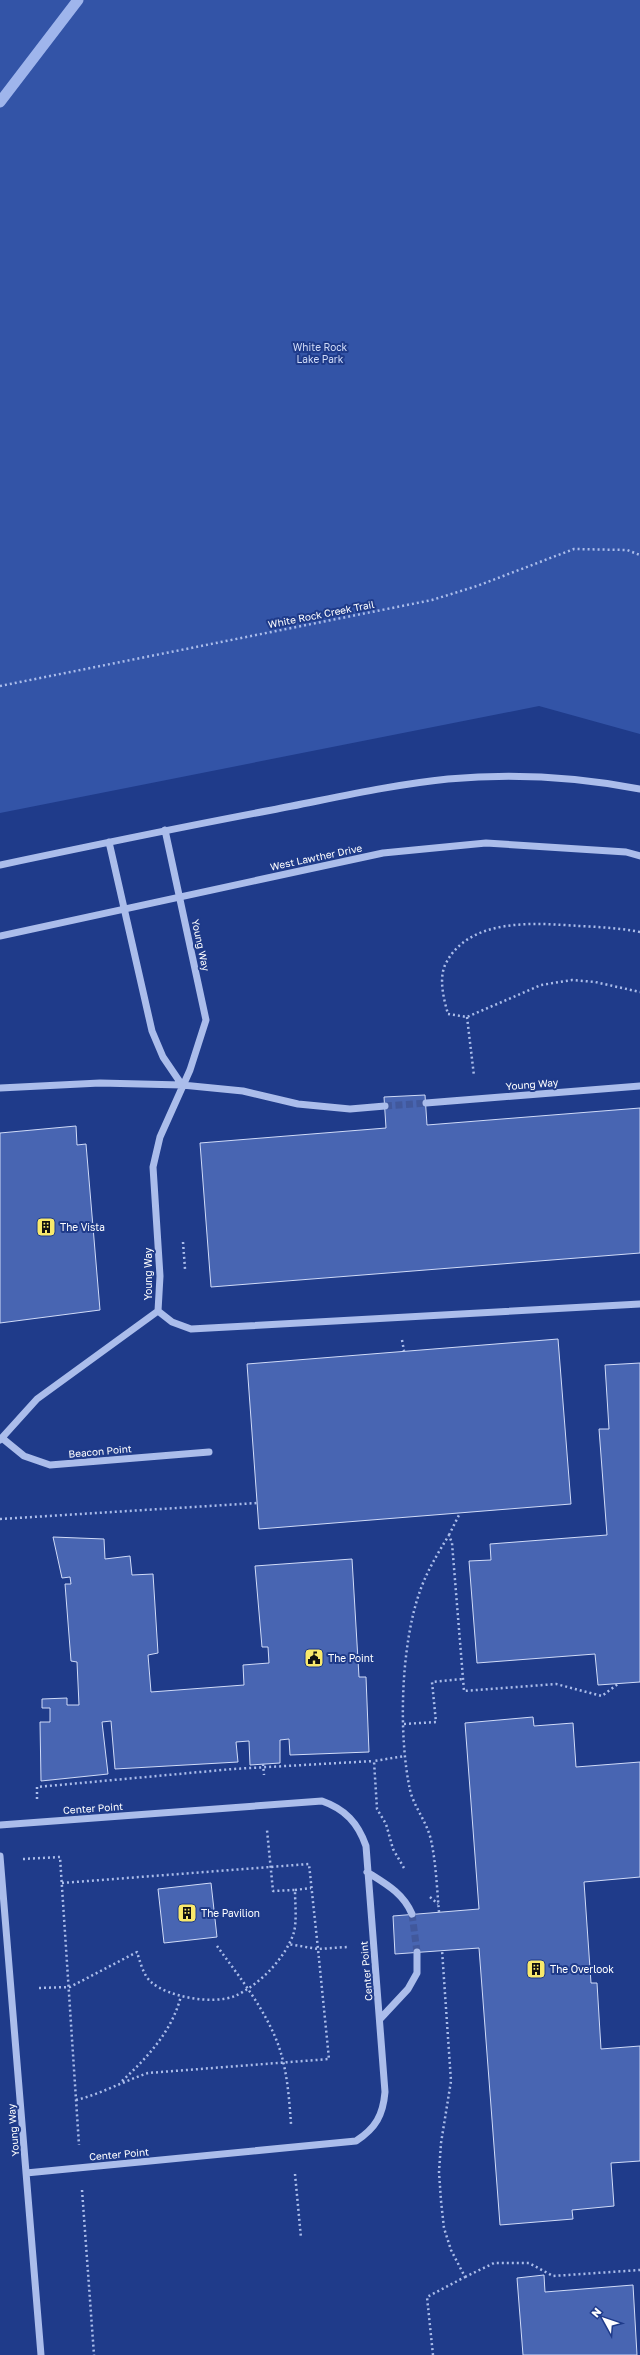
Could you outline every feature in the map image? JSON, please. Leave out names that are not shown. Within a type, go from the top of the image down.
[{"type":"street","points":[[0,865],[165,830],[345,796],[449,779],[536,777],[607,783],[640,789]]},
{"type":"street","name":"Young Way","points":[[1,1439],[37,1399],[158,1311],[160,1276],[153,1167],[160,1137],[199,1046],[206,1020],[165,830]]},
{"type":"street","points":[[109,842],[152,1031],[163,1058],[182,1085]]},
{"type":"street","name":"West Lawther Drive","points":[[0,936],[383,853],[478,844],[626,852],[640,856]]},
{"type":"street","points":[[0,1088],[100,1083],[182,1085],[243,1091],[298,1104],[350,1108],[385,1106]]},
{"type":"street","name":"Young Way","points":[[426,1102],[640,1086]]},
{"type":"street","points":[[158,1311],[172,1322],[191,1329],[640,1304]]},
{"type":"street","name":"Beacon Point","points":[[1,1439],[24,1456],[50,1465],[209,1452]]},
{"type":"street","name":"Center Point","points":[[0,1825],[322,1801],[342,1810],[355,1822],[366,1846],[380,2019],[385,2092],[384,2109],[368,2133],[356,2141],[26,2173]]},
{"type":"street","name":"Young Way","points":[[0,1856],[2,1912],[26,2173],[40,2355]]},
{"type":"street","points":[[368,1872],[398,1892],[407,1902],[412,1914]]},
{"type":"street","points":[[380,2019],[408,1989],[417,1973],[417,1952]]},
{"type":"path","name":"White Rock Creek Trail","points":[[0,686],[432,600],[477,586],[574,549],[627,550],[640,556]]},
{"type":"path","points":[[640,932],[617,927],[541,923],[509,926],[481,933],[458,946],[445,965],[442,993],[448,1014],[467,1017],[541,985],[572,980],[595,982],[640,992]]},
{"type":"path","points":[[467,1017],[476,1098]]},
{"type":"path","points":[[0,1519],[257,1503]]},
{"type":"path","points":[[439,1912],[431,1839],[410,1792],[405,1756],[404,1676],[415,1608],[432,1563],[460,1513]]},
{"type":"path","points":[[449,1534],[452,1543],[464,1691],[556,1684],[602,1696],[618,1684]]},
{"type":"path","points":[[404,1724],[436,1722],[432,1682],[463,1679]]},
{"type":"path","points":[[37,1799],[37,1787],[109,1779],[374,1761],[405,1756]]},
{"type":"path","points":[[374,1761],[377,1809],[386,1824],[393,1848],[408,1874]]},
{"type":"path","points":[[263,1764],[264,1775]]},
{"type":"path","points":[[267,1830],[272,1867],[273,1891],[311,1888]]},
{"type":"path","points":[[23,1859],[60,1857],[94,2355]]},
{"type":"path","points":[[62,1883],[309,1864],[329,2059],[283,2061],[148,2073],[120,2083],[97,2095],[76,2100]]},
{"type":"path","points":[[39,1988],[70,1987],[137,1952],[142,1967],[150,1982],[181,1996],[212,2000],[234,1996],[248,1989],[270,1969],[288,1944],[294,1932],[295,1890]]},
{"type":"path","points":[[426,1893],[438,1904]]},
{"type":"path","points":[[288,1944],[318,1949],[347,1947]]},
{"type":"path","points":[[217,1946],[248,1989],[274,2035],[283,2061],[289,2093],[291,2124]]},
{"type":"path","points":[[442,1950],[451,2081],[439,2172],[441,2201],[444,2228],[451,2250],[465,2277]]},
{"type":"path","points":[[120,2083],[142,2062],[161,2039],[176,2015],[181,1996]]},
{"type":"path","points":[[295,2174],[301,2238]]},
{"type":"path","points":[[433,2355],[427,2297],[494,2263],[529,2263],[553,2276],[640,2270]]},
{"type":"green space","name":"White Rock Lake Park","points":[[0,0],[640,0],[640,734],[539,706],[0,813]]},
{"type":"building","points":[[425,1095],[427,1125],[640,1108],[640,1253],[211,1287],[200,1143],[386,1128],[384,1097]]},
{"type":"building","name":"The Vista","points":[[76,1126],[77,1145],[86,1144],[100,1310],[0,1323],[0,1133]]},
{"type":"building","points":[[558,1339],[571,1504],[259,1529],[247,1364]]},
{"type":"building","points":[[640,1363],[640,1682],[598,1685],[595,1654],[477,1663],[469,1561],[491,1560],[490,1544],[607,1535],[599,1429],[609,1429],[605,1365]]},
{"type":"building","name":"The Point","points":[[53,1537],[104,1539],[105,1559],[130,1556],[132,1575],[153,1574],[158,1653],[148,1655],[151,1692],[244,1685],[243,1665],[269,1663],[268,1647],[262,1647],[255,1566],[352,1559],[359,1677],[366,1677],[369,1752],[290,1755],[289,1739],[280,1740],[280,1763],[250,1765],[249,1741],[236,1742],[238,1762],[115,1769],[111,1721],[102,1722],[108,1774],[41,1781],[40,1722],[50,1722],[50,1708],[42,1708],[42,1699],[67,1698],[67,1705],[79,1705],[77,1662],[71,1661],[65,1584],[71,1584],[70,1577],[62,1578]]},
{"type":"building","name":"The Overlook","points":[[533,1717],[534,1726],[573,1723],[576,1767],[640,1762],[640,1877],[584,1882],[591,1983],[597,1983],[601,2049],[640,2046],[640,2161],[611,2163],[614,2206],[572,2210],[573,2219],[500,2225],[479,1948],[395,1954],[393,1916],[479,1909],[465,1723]]},
{"type":"building","name":"The Pavilion","points":[[211,1883],[217,1937],[164,1943],[158,1889]]},
{"type":"building","points":[[544,2275],[545,2292],[633,2285],[637,2355],[523,2355],[517,2278]]},
{"type":"waterway","points":[[0,102],[78,0]]},
{"type":"tunnel","points":[[385,1106],[426,1103]]},
{"type":"tunnel","points":[[412,1914],[417,1952]]},
{"type":"place","name":"The Vista","points":[[46,1227]]},
{"type":"place","name":"The Point","points":[[314,1658]]},
{"type":"place","name":"The Pavilion","points":[[187,1913]]},
{"type":"place","name":"The Overlook","points":[[536,1969]]}]
